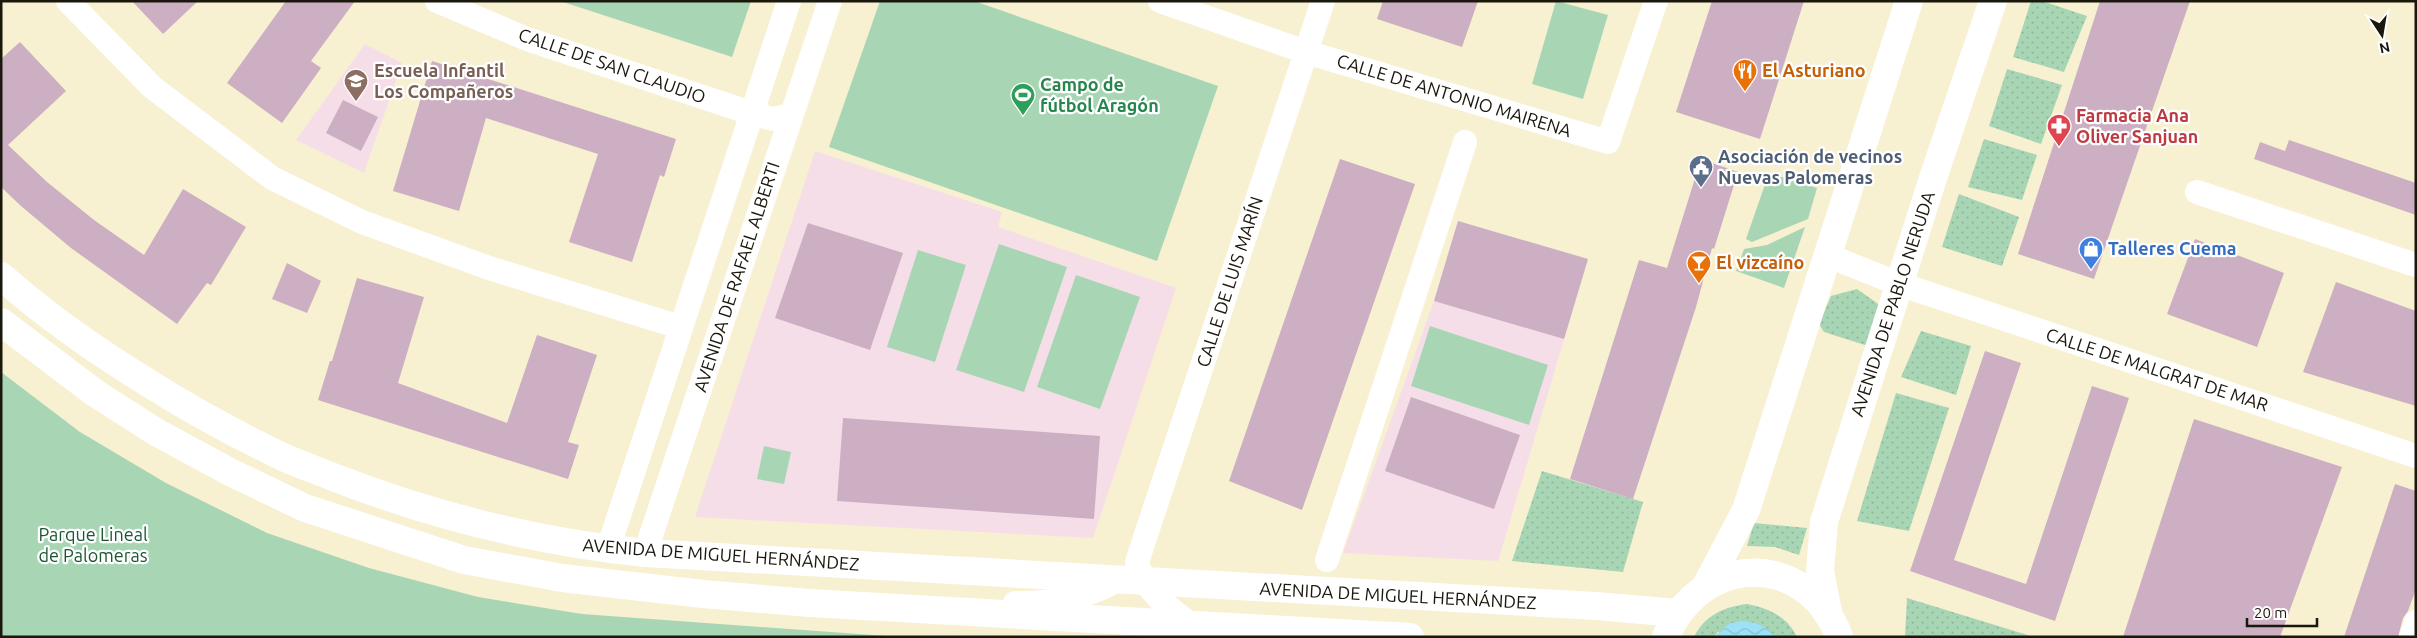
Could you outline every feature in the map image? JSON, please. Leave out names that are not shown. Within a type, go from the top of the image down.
[{"type":"street","points":[[68,1],[152,87],[272,178],[362,222],[489,268],[680,327]]},
{"type":"street","name":"CALLE DE SAN CLAUDIO","points":[[437,1],[528,39],[754,114],[773,119],[791,114]]},
{"type":"street","name":"AVENIDA DE RAFAEL ALBERTI","points":[[608,549],[680,327],[754,114],[790,1]]},
{"type":"street","name":"AVENIDA DE RAFAEL ALBERTI","points":[[645,553],[830,1]]},
{"type":"street","name":"CALLE DE ANTONIO MAIRENA","points":[[1160,1],[1306,52],[1608,142],[1656,1]]},
{"type":"street","name":"CALLE DE LUIS MARÍN","points":[[1133,574],[1323,1]]},
{"type":"street","points":[[1706,586],[1746,510],[1829,256],[1909,1]]},
{"type":"street","name":"AVENIDA DE PABLO NERUDA","points":[[1838,629],[1820,571],[1824,522],[1899,284],[1993,1]]},
{"type":"street","points":[[1327,560],[1465,142]]},
{"type":"street","points":[[2198,192],[2416,265]]},
{"type":"street","name":"CALLE DE MALGRAT DE MAR","points":[[1829,256],[1899,284],[2416,456]]},
{"type":"street","name":"AVENIDA DE MIGUEL HERNÁNDEZ","points":[[1,276],[35,306],[102,354],[173,399],[282,456],[366,490],[456,519],[570,544],[645,553],[1082,578],[1133,574],[1190,585],[1596,606],[1672,625]]},
{"type":"street","name":"AVENIDA DE MIGUEL HERNÁNDEZ","points":[[1,322],[88,388],[156,432],[230,472],[306,508],[473,561],[562,578],[703,594],[810,603],[1410,637]]},
{"type":"street","points":[[1672,625],[1690,598],[1706,586],[1731,576],[1758,573],[1785,579],[1809,592],[1838,629]]},
{"type":"street","points":[[1133,574],[1169,609],[1189,623]]},
{"type":"street","name":"AVENIDA DE MIGUEL HERNÁNDEZ","points":[[810,603],[1046,603],[1097,590],[1133,574]]},
{"type":"street","points":[[2412,637],[2416,622]]},
{"type":"shaded area","name":"Escuela Infantil Los Compañeros","points":[[365,44],[402,63],[364,173],[296,140]]},
{"type":"shaded area","points":[[815,151],[1002,212],[998,227],[1176,288],[1093,538],[695,517]]},
{"type":"shaded area","points":[[1458,221],[1588,259],[1498,561],[1343,553],[1434,301]]},
{"type":"green space","points":[[560,1],[751,1],[732,57]]},
{"type":"green space","name":"Campo de fútbol Aragón","points":[[880,1],[974,1],[1218,86],[1157,261],[829,147]]},
{"type":"green space","points":[[1556,1],[1608,15],[1583,99],[1532,84]]},
{"type":"green space","points":[[2031,1],[2042,1],[2087,16],[2064,72],[2013,57]]},
{"type":"green space","points":[[2007,69],[2062,85],[2041,144],[1989,126]]},
{"type":"green space","points":[[1984,139],[2037,155],[2022,200],[1968,187]]},
{"type":"green space","points":[[1769,173],[1817,188],[1808,219],[1752,242],[1746,239]]},
{"type":"green space","points":[[1959,194],[2019,217],[2002,266],[1942,247]]},
{"type":"green space","points":[[1805,227],[1784,288],[1736,271],[1744,249],[1767,245]]},
{"type":"green space","points":[[999,244],[1067,267],[1024,392],[956,370]]},
{"type":"green space","points":[[918,250],[966,265],[935,362],[887,347]]},
{"type":"green space","points":[[1076,275],[1140,297],[1100,409],[1037,387]]},
{"type":"green space","points":[[1857,289],[1881,306],[1868,346],[1824,332],[1819,324],[1831,296]]},
{"type":"green space","points":[[1430,326],[1548,365],[1529,425],[1411,386]]},
{"type":"green space","points":[[1921,331],[1971,346],[1956,395],[1901,377]]},
{"type":"green space","name":"Parque Lineal de Palomeras","points":[[1,372],[80,432],[166,483],[267,533],[369,568],[478,597],[582,614],[900,637],[1,637]]},
{"type":"green space","points":[[1896,393],[1949,408],[1909,531],[1857,521]]},
{"type":"green space","points":[[764,446],[791,452],[784,484],[757,479]]},
{"type":"green space","points":[[1542,471],[1643,502],[1623,572],[1512,561]]},
{"type":"green space","points":[[1754,523],[1807,528],[1799,555],[1775,547],[1747,546]]},
{"type":"green space","points":[[1907,598],[2034,637],[1905,637]]},
{"type":"green space","points":[[1747,604],[1776,614],[1788,624],[1797,637],[1718,632],[1714,637],[1694,637],[1698,629],[1716,613],[1731,607]]},
{"type":"water","points":[[1741,621],[1760,625],[1776,637],[1714,637],[1729,624]]},
{"type":"building","points":[[132,1],[198,1],[163,34]]},
{"type":"building","points":[[286,1],[355,1],[311,61],[321,68],[282,123],[227,83]]},
{"type":"building","points":[[1383,1],[1478,1],[1462,47],[1377,19]]},
{"type":"building","points":[[1712,1],[1804,1],[1760,139],[1676,112]]},
{"type":"building","points":[[2100,1],[2190,1],[2094,279],[2018,254]]},
{"type":"building","points":[[20,42],[66,91],[8,145],[47,182],[94,220],[144,255],[183,189],[246,227],[211,285],[207,283],[177,324],[71,248],[1,187],[1,59]]},
{"type":"building","points":[[432,61],[676,139],[664,177],[660,175],[632,262],[569,242],[598,154],[486,118],[459,211],[393,191]]},
{"type":"building","points":[[343,100],[378,117],[361,151],[326,133]]},
{"type":"building","points":[[2289,140],[2416,183],[2416,215],[2254,159],[2260,142],[2285,151]]},
{"type":"building","points":[[1340,159],[1415,184],[1302,510],[1229,481]]},
{"type":"building","points":[[1701,159],[1738,172],[1714,249],[1712,248],[1696,307],[1633,499],[1570,479],[1639,260],[1667,268]]},
{"type":"building","points":[[1458,221],[1588,259],[1564,339],[1434,301]]},
{"type":"building","points":[[808,223],[903,253],[870,350],[775,318]]},
{"type":"building","points":[[2195,239],[2284,273],[2257,347],[2167,314]]},
{"type":"building","points":[[287,263],[321,281],[307,313],[272,299]]},
{"type":"building","points":[[357,278],[424,297],[398,383],[507,423],[537,335],[597,355],[568,442],[579,445],[568,479],[318,400]]},
{"type":"building","points":[[2336,282],[2416,311],[2416,406],[2303,372]]},
{"type":"building","points":[[1985,351],[2021,363],[1954,560],[2026,584],[2092,386],[2129,398],[2055,621],[1910,571]]},
{"type":"building","points":[[1411,397],[1520,435],[1494,509],[1385,471]]},
{"type":"building","points":[[843,418],[1100,436],[1094,519],[837,501]]},
{"type":"building","points":[[2194,419],[2342,467],[2280,637],[2123,637]]},
{"type":"building","points":[[2395,484],[2416,491],[2416,589],[2408,611],[2403,618],[2398,637],[2344,637]]},
{"type":"place","name":"El Asturiano","points":[[1745,92]]},
{"type":"place","name":"Escuela Infantil Los Compañeros","points":[[356,102]]},
{"type":"place","name":"Campo de fútbol Aragón","points":[[1023,116]]},
{"type":"place","name":"Farmacia Ana Oliver Sanjuan","points":[[2059,147]]},
{"type":"place","name":"Asociación de vecinos Nuevas Palomeras","points":[[1701,188]]},
{"type":"place","name":"Talleres Cuema","points":[[2091,270]]},
{"type":"place","name":"El vizcaíno","points":[[1699,284]]}]
